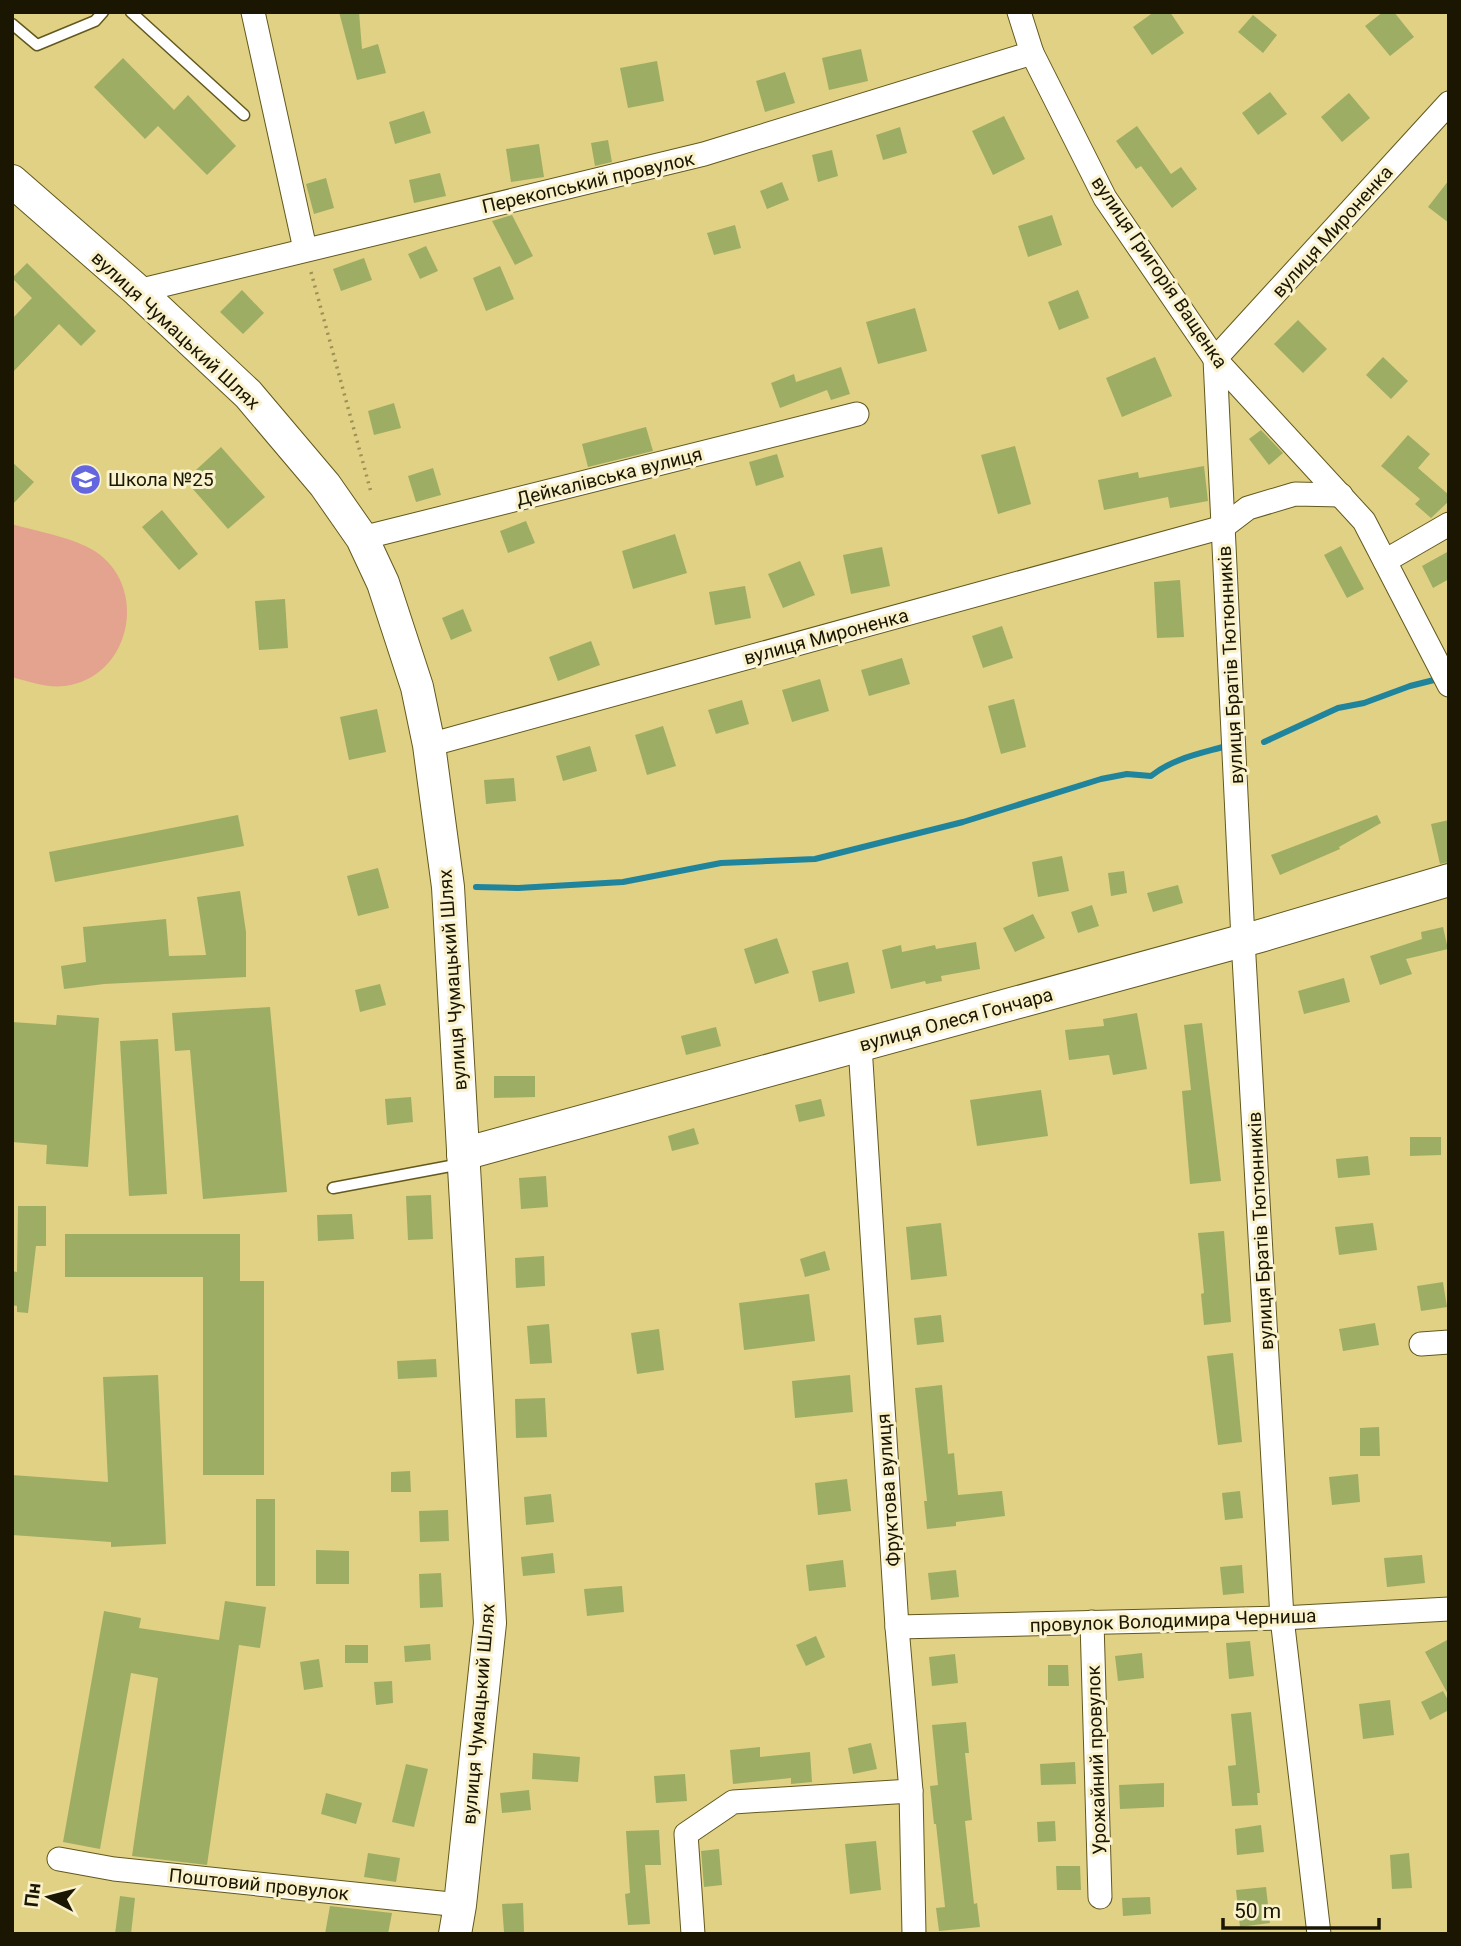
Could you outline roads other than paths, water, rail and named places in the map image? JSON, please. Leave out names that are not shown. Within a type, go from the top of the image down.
[{"type":"main road","name":"вулиця Чумацький Шлях","points":[[12,181],[138,291],[248,394],[324,485],[362,538],[383,583],[417,687],[429,745],[448,887],[490,1623],[457,1919]]},
{"type":"main road","name":"вулиця Олеся Гончара","points":[[463,1159],[1449,880]]},
{"type":"street","points":[[253,12],[305,250]]},
{"type":"street","name":"вулиця Григорія Ващенка","points":[[1019,12],[1032,53],[1105,198],[1215,359],[1364,521],[1449,685]]},
{"type":"street","name":"Перекопський провулок","points":[[138,291],[705,154],[1032,53]]},
{"type":"street","name":"вулиця Мироненка","points":[[1215,359],[1449,103]]},
{"type":"street","name":"вулиця Братів Тютюнників","points":[[1215,359],[1243,940],[1282,1618],[1319,1934]]},
{"type":"street","name":"Дейкалівська вулиця","points":[[362,538],[857,414]]},
{"type":"street","name":"вулиця Мироненка","points":[[429,745],[1223,527],[1248,508],[1295,494],[1340,495]]},
{"type":"street","points":[[1385,561],[1449,524]]},
{"type":"street","name":"Фруктова вулиця","points":[[860,1045],[897,1627],[911,1791],[914,1934]]},
{"type":"street","points":[[1421,1344],[1449,1342]]},
{"type":"street","name":"провулок Володимира Черниша","points":[[897,1627],[1282,1618],[1449,1609]]},
{"type":"street","name":"Урожайний провулок","points":[[1092,1622],[1100,1897]]},
{"type":"street","points":[[693,1934],[686,1834],[733,1802],[911,1791]]},
{"type":"street","name":"Поштовий провулок","points":[[59,1859],[457,1919]]},
{"type":"lane","points":[[12,24],[37,46],[95,21],[103,12]]},
{"type":"lane","points":[[131,12],[244,115]]},
{"type":"lane","points":[[333,1188],[463,1159]]},
{"type":"waterway","points":[[1264,742],[1338,708],[1364,703],[1434,680]]},
{"type":"waterway","points":[[476,887],[518,888],[623,882],[721,863],[815,859],[963,822],[1101,779],[1127,774],[1151,776],[1176,761],[1223,747]]},
{"type":"place","name":"Школа №25","points":[[85,479]]}]
